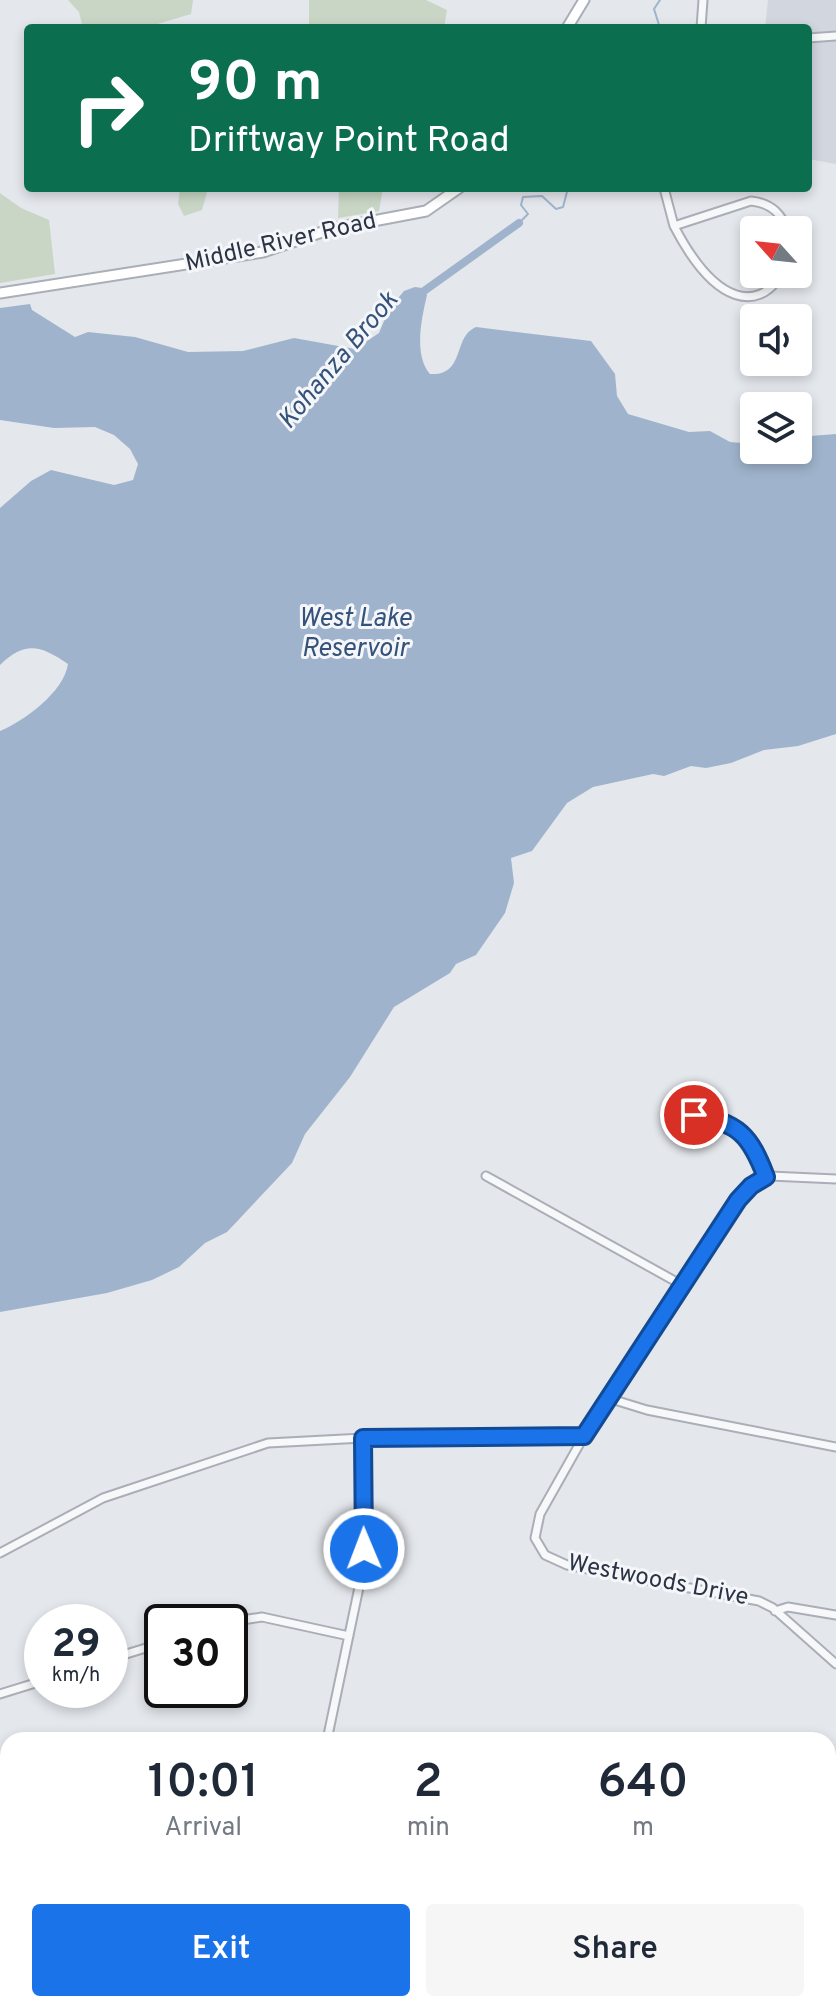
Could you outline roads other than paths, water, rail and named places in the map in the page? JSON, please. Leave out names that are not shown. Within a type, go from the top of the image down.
[{"type":"main road","points":[[569,24],[584,0]]},
{"type":"main road","name":"Middle River Road","points":[[0,293],[263,252],[331,229],[426,211],[453,192]]},
{"type":"street","points":[[701,24],[703,0]]},
{"type":"street","points":[[812,38],[836,36]]},
{"type":"street","points":[[665,192],[674,226],[702,268],[724,286],[749,296],[773,296]]},
{"type":"street","points":[[674,226],[751,201],[786,211]]},
{"type":"street","points":[[680,1105],[690,1114],[725,1122],[738,1129],[751,1143],[766,1177]]},
{"type":"street","points":[[486,1176],[682,1285]]},
{"type":"street","points":[[0,1553],[92,1503],[241,1449],[275,1442],[584,1436],[738,1200],[751,1186],[766,1177],[836,1179]]},
{"type":"street","points":[[608,1398],[647,1410],[836,1447]]},
{"type":"street","name":"Westwoods Drive","points":[[584,1436],[538,1520],[535,1538],[540,1551],[567,1565],[759,1601],[836,1664]]},
{"type":"street","points":[[329,1732],[363,1562],[363,1438]]},
{"type":"street","points":[[775,1611],[788,1607],[836,1615]]},
{"type":"street","points":[[248,1619],[262,1617],[349,1636]]},
{"type":"street","points":[[0,1694],[24,1687]]},
{"type":"water","name":"West Lake Reservoir","points":[[422,288],[427,295],[420,346],[430,374],[449,369],[464,339],[476,327],[591,341],[615,374],[617,396],[628,414],[689,432],[710,431],[730,442],[740,443],[740,464],[812,464],[812,436],[836,434],[836,734],[798,746],[764,750],[731,763],[706,768],[691,766],[664,776],[653,774],[593,787],[567,803],[532,851],[511,858],[514,883],[505,913],[476,955],[456,964],[450,973],[394,1007],[350,1077],[305,1134],[292,1163],[227,1232],[205,1243],[179,1267],[152,1280],[107,1293],[0,1312],[0,731],[42,704],[59,685],[68,664],[33,648],[17,652],[0,665],[0,508],[31,481],[51,470],[114,485],[133,480],[138,464],[130,449],[114,435],[95,427],[54,428],[0,420],[0,308],[30,304],[32,310],[75,337],[88,332],[135,337],[188,352],[243,351],[294,338],[355,349],[379,333],[389,309],[404,291]]},
{"type":"waterway","name":"Kohanza Brook","points":[[659,24],[654,9],[660,0]]},
{"type":"waterway","name":"Kohanza Brook","points":[[519,223],[528,214],[521,205],[523,197],[542,196],[556,209],[563,207],[567,192]]},
{"type":"waterway","name":"Kohanza Brook","points":[[424,291],[519,223]]}]
